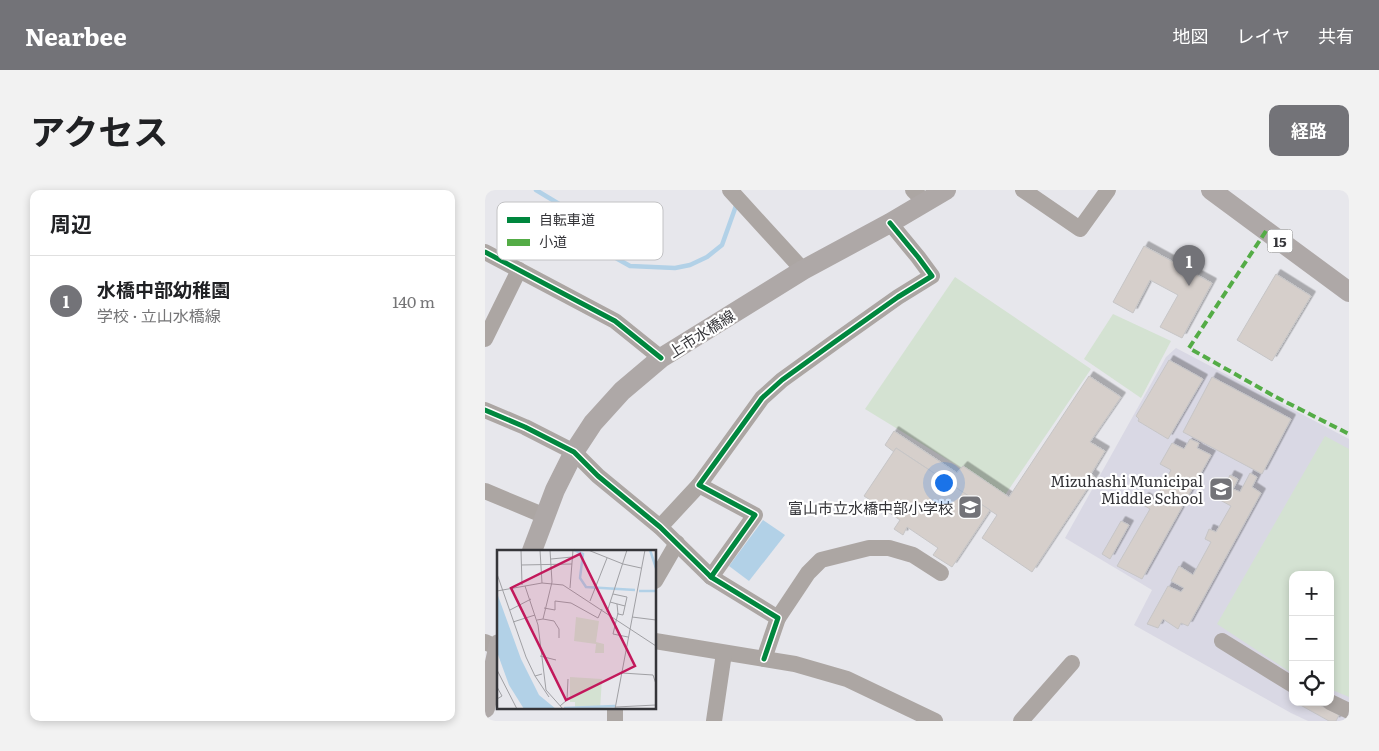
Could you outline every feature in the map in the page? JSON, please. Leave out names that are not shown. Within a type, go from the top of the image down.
[{"type":"main road","name":"上市水橋線","points":[[532,550],[555,490],[574,452],[593,423],[622,390],[661,358],[803,270],[890,224],[919,196],[946,190]]},
{"type":"main road","name":"15","points":[[1211,190],[1349,292]]},
{"type":"main road","points":[[485,708],[494,645]]},
{"type":"street","points":[[729,190],[803,270]]},
{"type":"street","points":[[1023,190],[1080,229],[1109,190]]},
{"type":"street","points":[[660,527],[699,485],[762,398],[782,380],[836,341],[898,297],[932,276],[890,224]]},
{"type":"street","points":[[485,252],[497,258]]},
{"type":"street","points":[[500,260],[615,321],[661,358]]},
{"type":"street","points":[[485,339],[519,270]]},
{"type":"street","points":[[485,410],[525,427],[574,452],[598,476],[660,527],[711,577],[778,618]]},
{"type":"street","points":[[699,485],[755,515],[711,577]]},
{"type":"street","points":[[485,491],[545,516]]},
{"type":"street","points":[[656,579],[677,543]]},
{"type":"street","points":[[764,659],[778,618],[808,574],[821,560],[869,548],[889,548],[913,555],[941,573]]},
{"type":"street","points":[[656,641],[795,664],[847,678],[935,721]]},
{"type":"street","points":[[1222,641],[1289,683]]},
{"type":"street","points":[[714,721],[724,652]]},
{"type":"street","points":[[1021,721],[1072,663]]},
{"type":"street","points":[[1334,704],[1349,711]]},
{"type":"street","points":[[615,708],[615,721]]},
{"type":"shaded area","name":"Mizuhashi Municipal Middle School","points":[[1176,348],[1349,439],[1349,721],[1308,721],[1134,625],[1152,590],[1065,538],[1166,357]]},
{"type":"green space","points":[[955,277],[1091,369],[1005,495],[865,409]]},
{"type":"green space","points":[[1113,314],[1171,341],[1141,398],[1084,359]]},
{"type":"green space","points":[[1325,436],[1349,449],[1349,697],[1334,691],[1334,571],[1289,571],[1289,671],[1217,624]]},
{"type":"water","points":[[763,520],[785,535],[749,581],[729,566]]},
{"type":"building","points":[[1144,246],[1212,283],[1182,338],[1160,327],[1178,295],[1150,280],[1133,313],[1113,302]]},
{"type":"building","points":[[1276,274],[1311,296],[1272,361],[1237,340]]},
{"type":"building","points":[[1169,360],[1203,379],[1168,439],[1138,421],[1139,419],[1136,416]]},
{"type":"building","points":[[1089,376],[1121,397],[1090,442],[1105,451],[1091,474],[1095,477],[1032,572],[982,538],[997,515],[896,448],[894,452],[885,445],[894,431],[957,473],[963,466],[1009,497]]},
{"type":"building","points":[[1212,377],[1291,419],[1262,474],[1183,432]]},
{"type":"building","points":[[1190,439],[1199,443],[1197,448],[1211,455],[1142,579],[1117,566],[1150,509],[1140,503],[1144,497],[1154,502],[1171,470],[1160,464],[1172,443],[1184,449]]},
{"type":"building","points":[[896,448],[990,510],[952,567],[933,555],[938,548],[907,527],[903,535],[894,529],[900,520],[864,496]]},
{"type":"building","points":[[1250,473],[1257,477],[1252,487],[1261,493],[1188,626],[1181,623],[1178,629],[1163,619],[1158,628],[1147,624],[1168,586],[1181,592],[1184,588],[1171,581],[1179,566],[1193,575],[1211,542],[1205,539],[1209,529],[1216,532],[1231,506],[1220,500],[1230,475],[1238,479],[1233,489],[1240,492]]},
{"type":"building","points":[[1121,521],[1129,525],[1110,559],[1102,554]]},
{"type":"building","points":[[1302,706],[1322,706],[1339,715],[1336,721],[1329,721]]},
{"type":"waterway","points":[[536,190],[556,202]]},
{"type":"waterway","points":[[619,260],[630,266],[675,268],[690,265],[707,257],[722,245],[737,203]]},
{"type":"marked path","points":[[1266,231],[1189,348],[1274,396],[1349,434]]},
{"type":"cycle path","points":[[711,577],[755,515],[699,485],[762,398],[782,380],[836,341],[898,297],[932,276],[890,223]]},
{"type":"cycle path","points":[[485,252],[497,258]]},
{"type":"cycle path","points":[[500,260],[615,321],[661,358]]},
{"type":"cycle path","points":[[485,410],[525,427],[574,452],[598,476],[660,527],[711,577],[778,618],[764,659]]},
{"type":"place","name":"水橋中部幼稚園","points":[[1189,286]]},
{"type":"place","name":"Mizuhashi Municipal Middle School","points":[[1221,489]]},
{"type":"place","name":"富山市立水橋中部小学校","points":[[970,507]]}]
